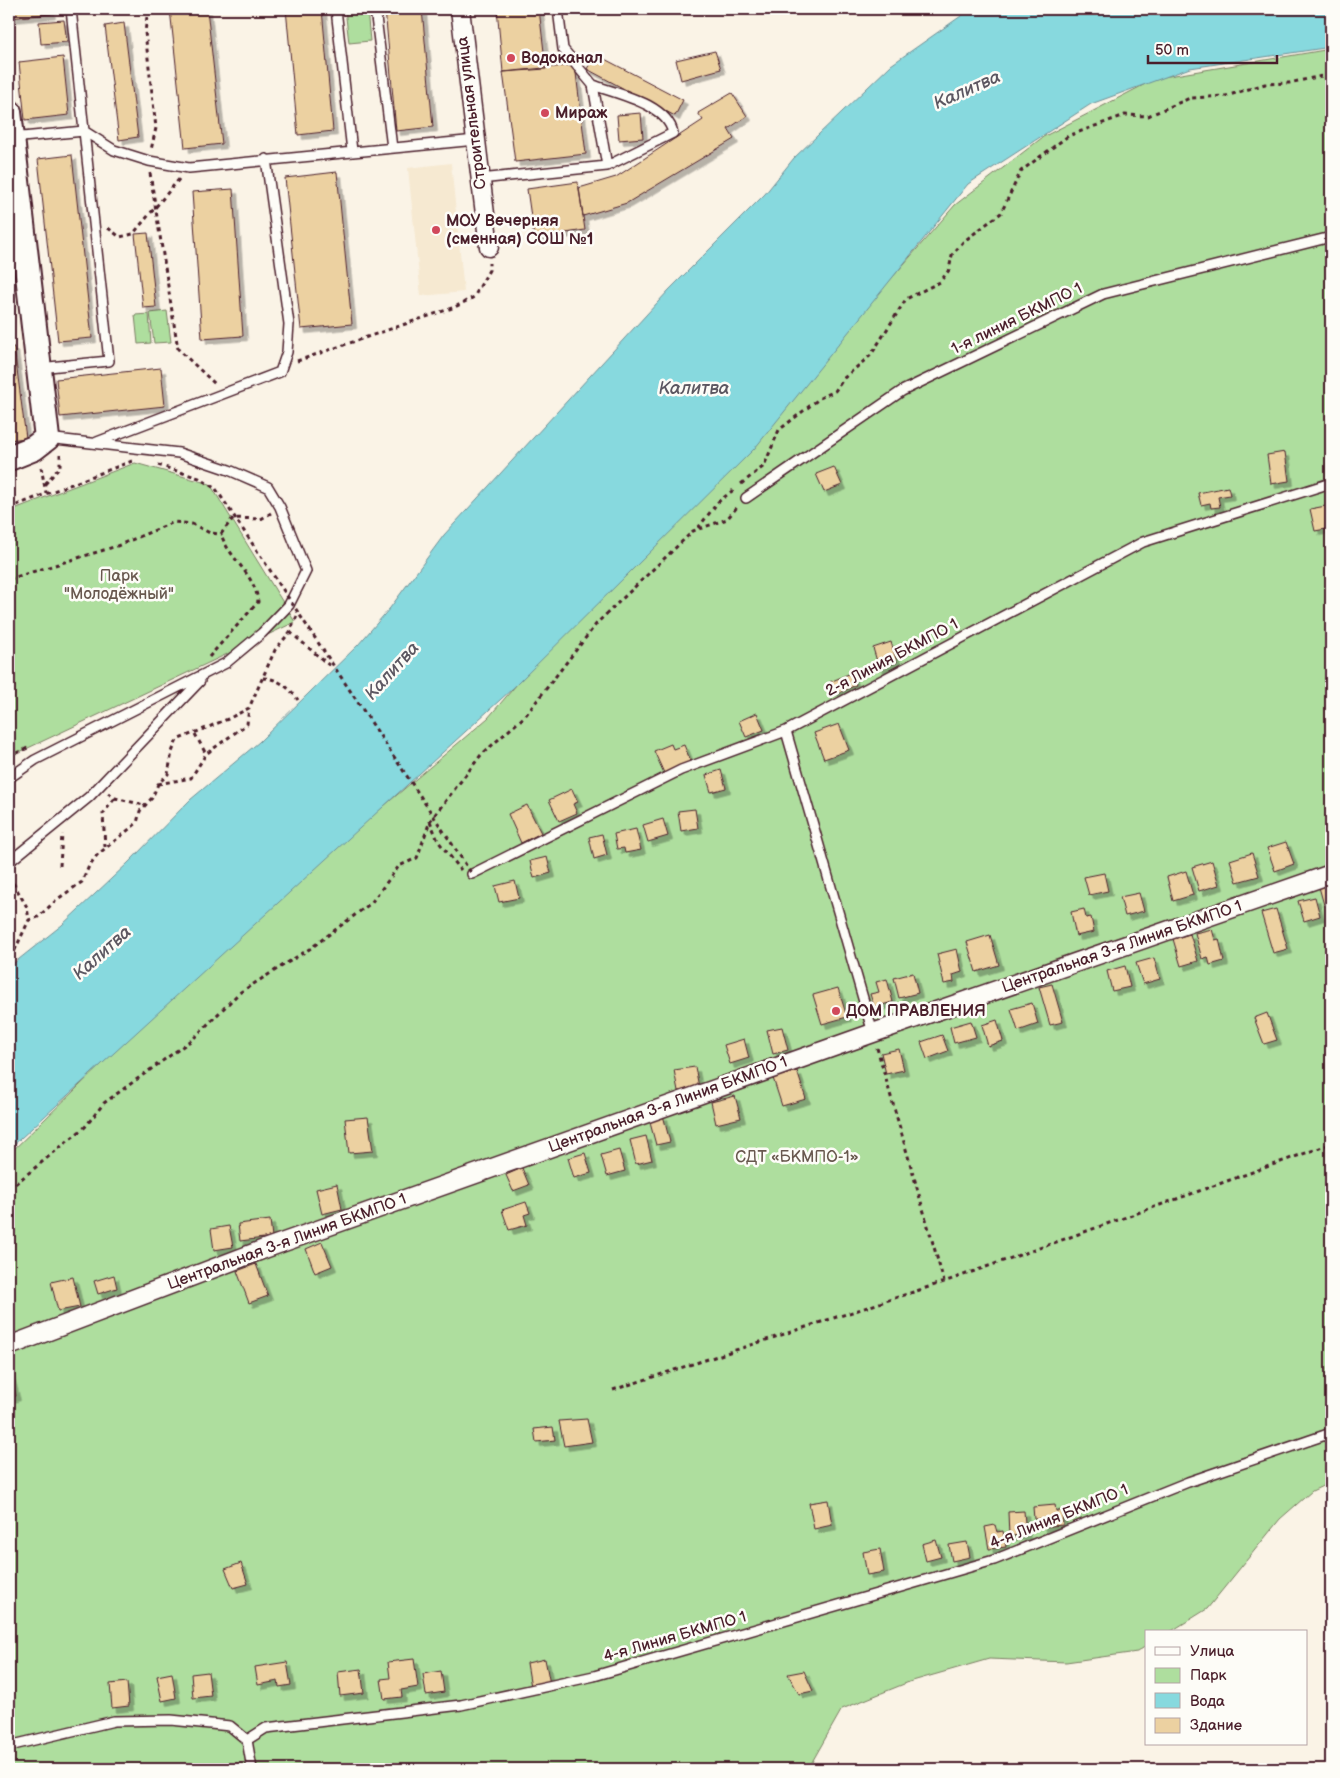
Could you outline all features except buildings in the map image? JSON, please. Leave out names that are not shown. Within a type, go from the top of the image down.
[{"type":"street","name":"Строительная улица","points":[[460,9],[488,247]]},
{"type":"street","points":[[9,112],[19,227],[38,368],[44,447],[9,458]]},
{"type":"street","name":"Центральная 3-я Линия БКМПО 1","points":[[9,1346],[267,1248],[873,1033],[1331,874]]},
{"type":"lane","points":[[38,368],[109,360],[71,9]]},
{"type":"lane","points":[[336,9],[352,150]]},
{"type":"lane","points":[[375,9],[392,148]]},
{"type":"lane","points":[[480,179],[607,166],[674,133],[672,126],[658,110],[593,85],[563,49],[558,9]]},
{"type":"lane","points":[[593,85],[607,166]]},
{"type":"lane","points":[[12,138],[84,131],[114,150],[149,162],[189,168],[352,150],[476,140]]},
{"type":"lane","points":[[94,443],[280,372],[287,352],[289,324],[266,160]]},
{"type":"lane","name":"1-я линия БКМПО 1","points":[[746,498],[902,391],[1104,294],[1331,237]]},
{"type":"lane","points":[[9,778],[35,760],[226,664],[262,633],[289,604],[306,571],[280,507],[268,487],[229,470],[179,453],[94,443],[44,447]]},
{"type":"lane","name":"2-я Линия БКМПО 1","points":[[472,874],[680,770],[786,732],[1143,542],[1331,483]]},
{"type":"lane","points":[[9,862],[100,785],[206,675]]},
{"type":"lane","points":[[786,732],[873,1033]]},
{"type":"lane","name":"4-я Линия БКМПО 1","points":[[247,1740],[266,1728],[461,1705],[594,1676],[994,1560],[1188,1482],[1331,1432]]},
{"type":"lane","points":[[9,1746],[114,1721],[171,1720],[230,1726],[247,1740],[252,1769]]},
{"type":"path","points":[[148,9],[145,32],[156,128],[149,162],[178,349],[224,393]]},
{"type":"path","points":[[9,1189],[85,1128],[104,1103],[193,1039],[239,993],[312,948],[371,903],[399,866],[417,858],[430,821],[480,755],[525,716],[597,623],[698,528],[718,502],[764,466],[779,430],[820,398],[835,391],[844,378],[871,355],[906,299],[940,282],[949,270],[952,255],[962,242],[1001,213],[1021,171],[1068,136],[1125,114],[1148,116],[1190,98],[1226,96],[1264,84],[1289,83],[1331,74]]},
{"type":"path","points":[[95,230],[107,228],[120,237],[133,234],[147,220],[156,206],[189,168]]},
{"type":"path","points":[[282,366],[367,339],[455,307],[474,297],[489,270],[488,247]]},
{"type":"path","points":[[44,447],[69,452]]},
{"type":"path","points":[[44,447],[60,467],[44,484]]},
{"type":"path","points":[[44,447],[44,484],[46,493]]},
{"type":"path","points":[[124,458],[142,460]]},
{"type":"path","points":[[9,508],[136,460]]},
{"type":"path","points":[[151,463],[199,478],[216,489],[472,874]]},
{"type":"path","points":[[693,531],[727,519],[746,498]]},
{"type":"path","points":[[221,534],[233,518],[261,519],[280,507]]},
{"type":"path","points":[[9,579],[117,546],[174,522],[192,524],[210,533],[221,534]]},
{"type":"path","points":[[206,661],[258,602],[257,590],[224,544],[221,534]]},
{"type":"path","points":[[158,784],[191,778],[206,754],[247,724],[249,708],[275,650],[290,632],[297,616],[293,596]]},
{"type":"path","points":[[290,632],[330,666]]},
{"type":"path","points":[[263,678],[270,678],[291,688],[298,700]]},
{"type":"path","points":[[29,920],[38,918],[59,898],[82,882],[88,866],[105,847],[137,823],[140,811],[152,798],[158,784],[168,774],[172,752],[177,740],[196,734],[249,708]]},
{"type":"path","points":[[196,734],[206,754]]},
{"type":"path","points":[[9,756],[36,745]]},
{"type":"path","points":[[100,785],[115,798],[145,806]]},
{"type":"path","points":[[105,847],[103,814],[115,798]]},
{"type":"path","points":[[60,866],[63,818]]},
{"type":"path","points":[[430,821],[438,841],[452,861],[464,874],[472,874]]},
{"type":"path","points":[[9,876],[27,907],[29,920],[13,954],[9,955]]},
{"type":"path","points":[[873,1033],[944,1282]]},
{"type":"path","points":[[613,1390],[944,1282],[1331,1144]]},
{"type":"shaded area","name":"МОУ Вечерняя (сменная) СОШ №1","points":[[451,163],[464,292],[421,296],[408,168]]},
{"type":"green space","points":[[345,9],[367,9],[370,41],[349,43]]},
{"type":"green space","name":"СДТ «БКМПО-1»","points":[[1331,49],[1331,1482],[1312,1491],[1280,1519],[1207,1609],[1173,1630],[1145,1630],[1145,1647],[1137,1652],[1066,1662],[989,1659],[909,1682],[842,1709],[808,1769],[9,1769],[9,1154],[256,914],[488,718],[588,601],[891,279],[955,205],[1043,137],[1157,78]]},
{"type":"green space","points":[[167,311],[171,342],[154,343],[150,313]]},
{"type":"green space","points":[[149,314],[151,343],[138,344],[135,315]]},
{"type":"green space","name":"Парк \"Молодёжный\"","points":[[135,463],[210,484],[295,622],[9,757],[9,511]]},
{"type":"water","name":"Калитва","points":[[971,9],[1331,9],[1331,47],[1190,68],[1091,104],[968,184],[755,448],[512,689],[9,1149],[9,967],[62,925],[128,863],[190,800],[259,742],[358,645],[390,608],[444,535],[669,290],[765,194],[794,158],[891,65]]},
{"type":"place","name":"Водоканал","points":[[511,58]]},
{"type":"place","name":"Мираж","points":[[545,113]]},
{"type":"place","name":"МОУ Вечерняя (сменная) СОШ №1","points":[[436,230]]},
{"type":"place","name":"ДОМ ПРАВЛЕНИЯ","points":[[836,1011]]}]
